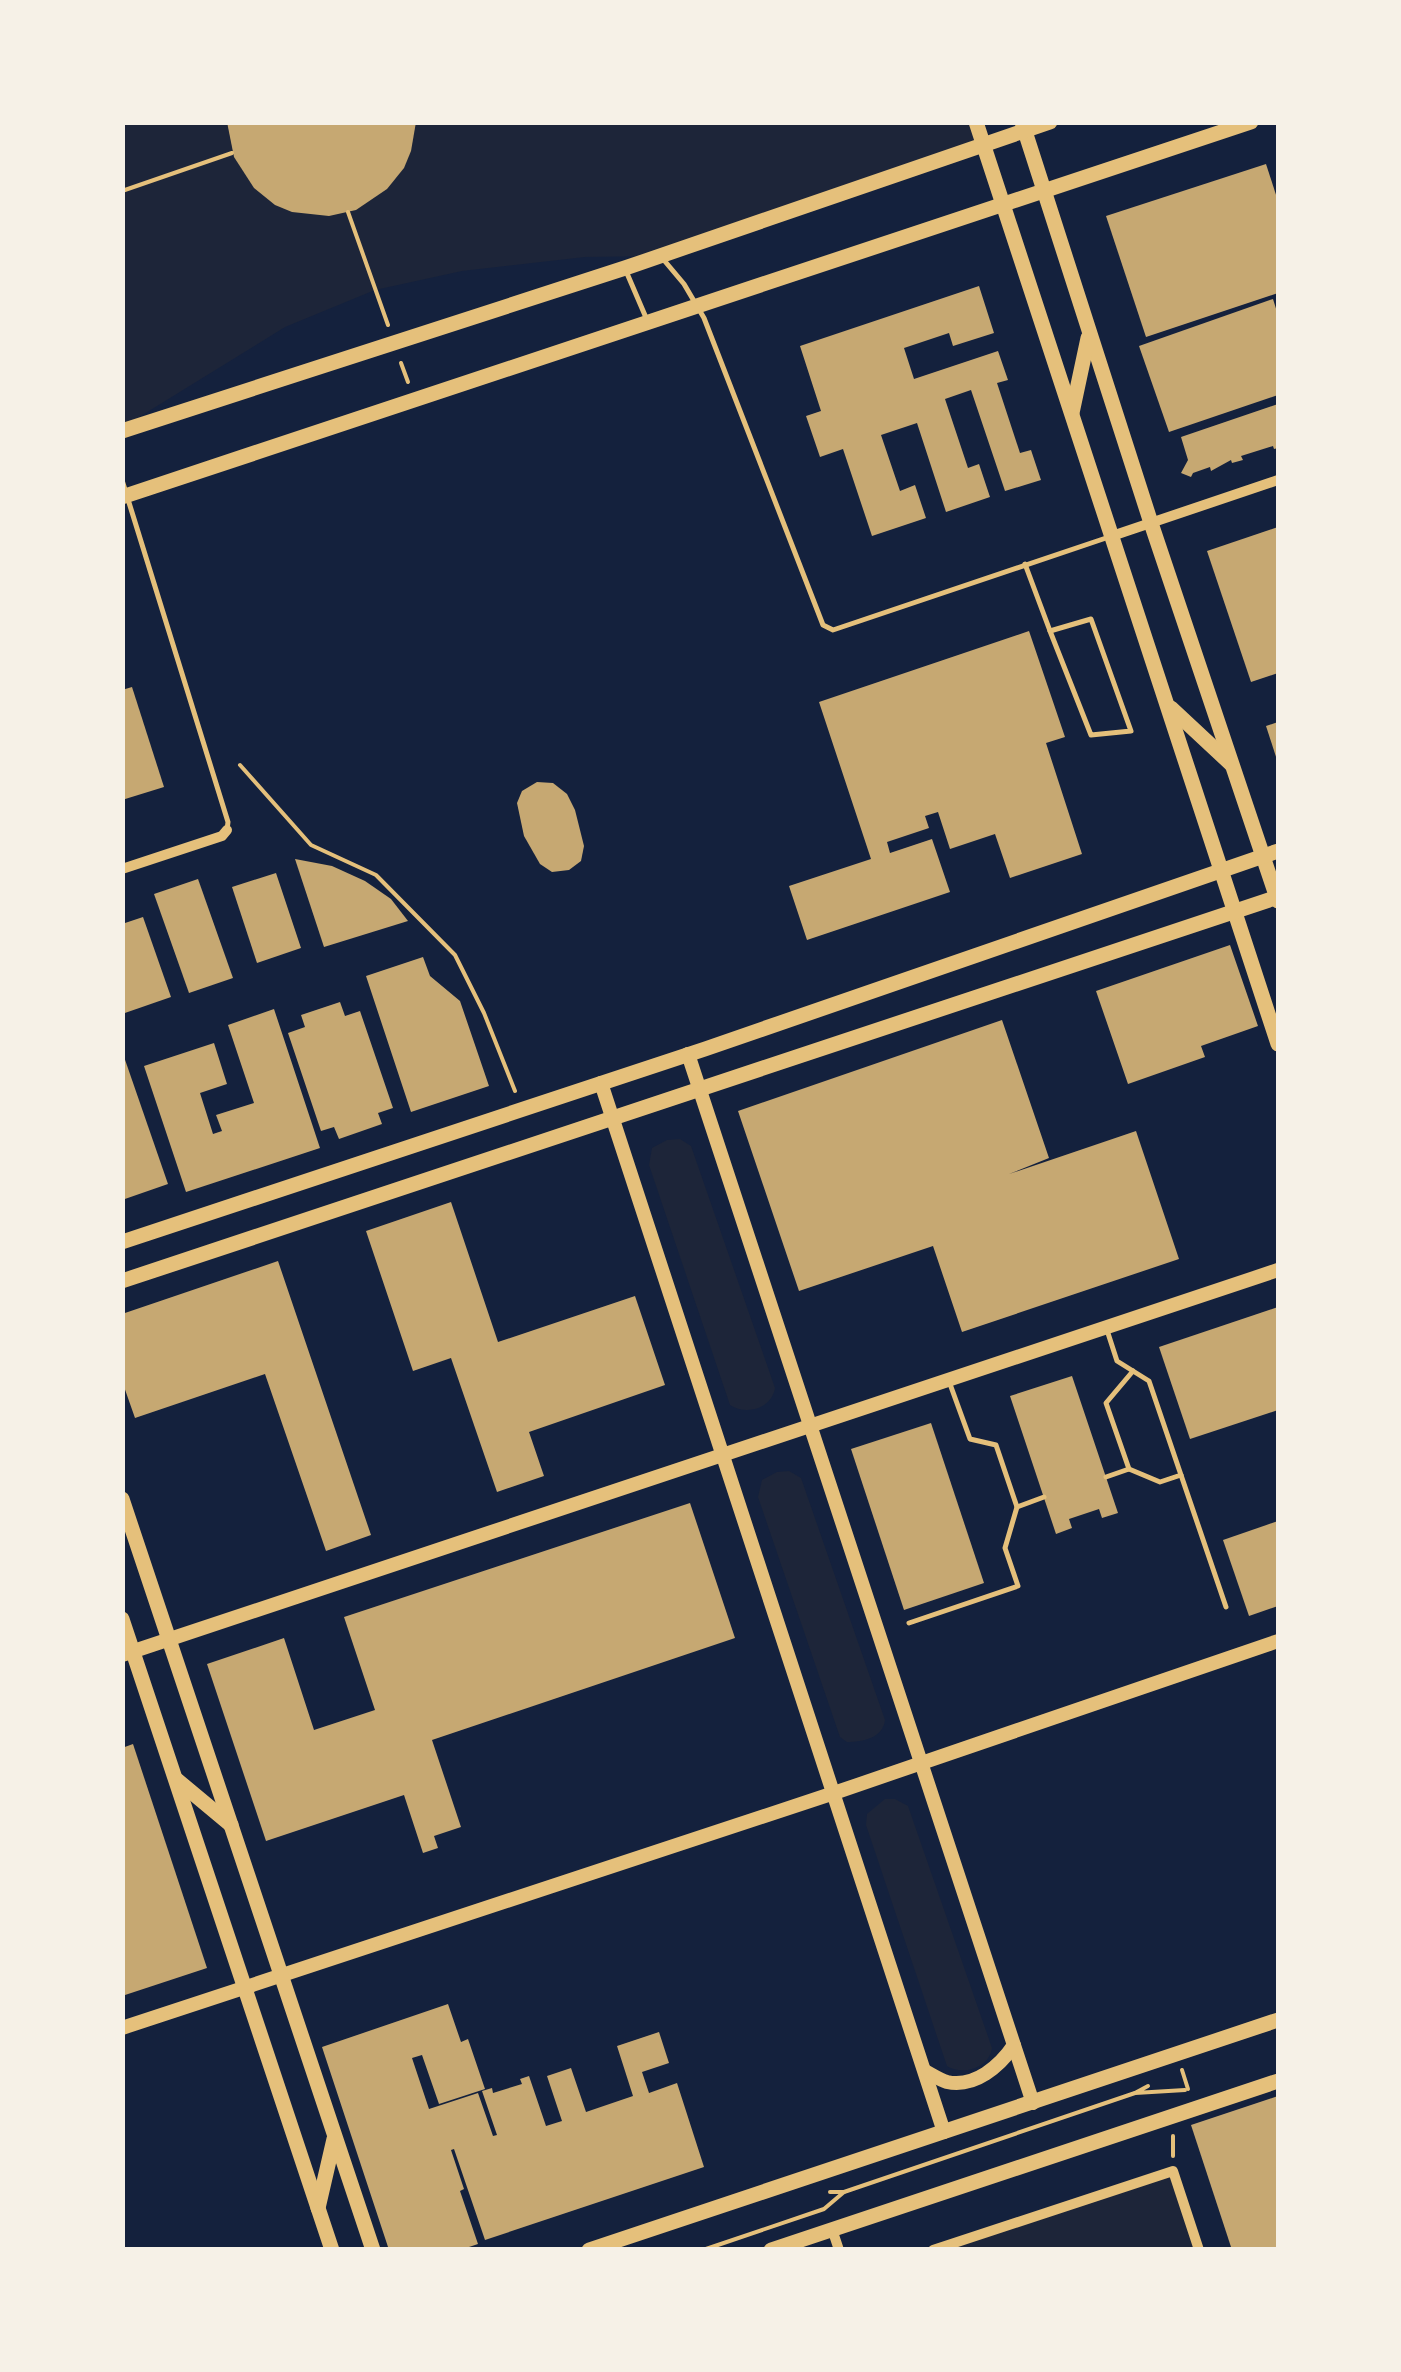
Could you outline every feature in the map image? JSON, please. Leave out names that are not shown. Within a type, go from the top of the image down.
[{"type":"main road","points":[[976,122],[1278,1044]]},
{"type":"main road","points":[[122,431],[624,268],[984,144],[1023,127],[1050,122]]},
{"type":"main road","points":[[124,491],[648,324],[1251,122]]},
{"type":"main road","points":[[122,1281],[1278,899],[1271,854],[1233,766],[1023,127]]},
{"type":"main road","points":[[1072,413],[1089,334]]},
{"type":"main road","points":[[1168,705],[1233,766]]},
{"type":"main road","points":[[122,1242],[1271,854]]},
{"type":"main road","points":[[122,1498],[373,2250]]},
{"type":"main road","points":[[122,1619],[128,1654],[177,1780],[332,2250]]},
{"type":"main road","points":[[177,1780],[231,1825]]},
{"type":"main road","points":[[589,2250],[1278,2020]]},
{"type":"main road","points":[[771,2250],[1278,2081]]},
{"type":"main road","points":[[318,2208],[334,2139]]},
{"type":"street","points":[[1112,536],[1278,480]]},
{"type":"street","points":[[122,869],[222,836],[227,830]]},
{"type":"street","points":[[688,1054],[1034,2102]]},
{"type":"street","points":[[600,1083],[944,2132]]},
{"type":"street","points":[[128,1654],[1278,1270]]},
{"type":"street","points":[[122,2028],[834,1793],[1278,1641]]},
{"type":"street","points":[[925,2071],[948,2082],[979,2078],[1003,2063],[1014,2045]]},
{"type":"street","points":[[934,2250],[1173,2171],[1198,2250]]},
{"type":"street","points":[[832,2230],[839,2250]]},
{"type":"lane","points":[[660,256],[673,268],[698,306],[823,625],[832,630],[1112,536]]},
{"type":"lane","points":[[624,268],[648,324]]},
{"type":"lane","points":[[124,491],[213,768],[227,830]]},
{"type":"lane","points":[[1025,564],[1050,631],[1091,735],[1131,731],[1091,619],[1050,631]]},
{"type":"lane","points":[[1106,1328],[1117,1361],[1149,1381],[1226,1607]]},
{"type":"lane","points":[[1129,1469],[1106,1403],[1133,1371]]},
{"type":"lane","points":[[909,1622],[1018,1586],[1005,1548],[1017,1506],[996,1445],[970,1439],[949,1381]]},
{"type":"lane","points":[[1106,1477],[1129,1469],[1160,1482],[1181,1475]]},
{"type":"lane","points":[[1017,1506],[1044,1497]]},
{"type":"path","points":[[122,190],[232,153]]},
{"type":"path","points":[[348,212],[375,290]]},
{"type":"path","points":[[240,766],[312,845],[376,875],[454,955],[484,1013],[522,1109]]},
{"type":"path","points":[[819,2192],[844,2192],[1135,2094]]},
{"type":"path","points":[[704,2250],[824,2209],[844,2192]]},
{"type":"shaded area","points":[[976,122],[984,144],[660,256],[585,257],[462,271],[375,290],[285,327],[123,427],[123,123]]},
{"type":"shaded area","points":[[680,1139],[691,1146],[775,1388],[769,1401],[751,1410],[730,1405],[649,1165],[652,1148],[667,1140]]},
{"type":"shaded area","points":[[789,1471],[801,1478],[885,1720],[880,1731],[866,1740],[847,1742],[840,1737],[758,1497],[762,1480]]},
{"type":"shaded area","points":[[885,1799],[908,1806],[992,2048],[986,2061],[974,2068],[960,2070],[947,2066],[866,1825],[867,1814]]},
{"type":"shaded area","points":[[1173,2171],[1199,2250],[933,2250]]},
{"type":"building","points":[[227,122],[416,122],[404,168],[387,189],[356,210],[329,216],[292,212],[275,205],[254,188],[234,157]]},
{"type":"building","points":[[1266,164],[1278,201],[1278,293],[1146,337],[1106,216]]},
{"type":"building","points":[[979,286],[994,333],[953,346],[949,333],[904,348],[914,379],[998,351],[1008,380],[997,383],[1020,453],[1031,450],[1041,480],[1005,491],[971,390],[945,399],[968,468],[979,464],[990,497],[946,512],[917,423],[881,435],[900,491],[915,485],[926,518],[872,536],[843,449],[820,457],[806,416],[821,411],[800,346]]},
{"type":"building","points":[[1273,299],[1278,315],[1278,395],[1169,432],[1139,346]]},
{"type":"building","points":[[1278,404],[1278,448],[1273,446],[1241,456],[1243,460],[1231,460],[1191,477],[1181,473],[1188,460],[1181,437]]},
{"type":"building","points":[[1278,527],[1278,673],[1251,682],[1207,551]]},
{"type":"building","points":[[1029,631],[1065,737],[1046,743],[1082,854],[1010,878],[995,834],[950,849],[938,812],[925,816],[929,828],[887,842],[890,853],[932,839],[950,892],[807,940],[789,886],[871,859],[819,702]]},
{"type":"building","points":[[132,687],[164,787],[122,800],[122,690]]},
{"type":"building","points":[[1278,722],[1278,763],[1266,726]]},
{"type":"building","points":[[537,782],[553,783],[567,794],[575,810],[584,846],[581,861],[569,870],[552,872],[540,864],[524,836],[517,803],[522,791]]},
{"type":"building","points":[[295,859],[332,866],[365,881],[391,899],[408,921],[324,947]]},
{"type":"building","points":[[276,873],[301,948],[257,963],[232,887]]},
{"type":"building","points":[[198,879],[233,978],[189,993],[154,894]]},
{"type":"building","points":[[143,917],[171,997],[122,1014],[122,924]]},
{"type":"building","points":[[1230,945],[1258,1026],[1201,1046],[1205,1057],[1128,1084],[1096,991]]},
{"type":"building","points":[[423,957],[430,976],[460,1001],[489,1086],[411,1112],[366,976]]},
{"type":"building","points":[[340,1002],[345,1016],[360,1011],[393,1108],[378,1113],[382,1124],[339,1139],[334,1127],[321,1131],[288,1033],[305,1027],[301,1015]]},
{"type":"building","points":[[274,1009],[320,1148],[186,1192],[144,1066],[214,1043],[227,1084],[200,1093],[213,1134],[222,1131],[216,1115],[254,1103],[228,1025]]},
{"type":"building","points":[[1002,1020],[1049,1158],[1009,1174],[1136,1131],[1179,1259],[962,1332],[933,1246],[799,1291],[738,1111]]},
{"type":"building","points":[[122,1051],[168,1184],[122,1200]]},
{"type":"building","points":[[451,1202],[498,1342],[635,1296],[665,1385],[529,1432],[544,1476],[497,1492],[451,1358],[413,1371],[366,1231]]},
{"type":"building","points":[[278,1261],[371,1535],[326,1551],[265,1374],[135,1418],[122,1381],[122,1314]]},
{"type":"building","points":[[1278,1307],[1278,1410],[1190,1439],[1159,1347]]},
{"type":"building","points":[[1072,1376],[1118,1513],[1102,1518],[1099,1509],[1069,1519],[1072,1528],[1056,1534],[1010,1396]]},
{"type":"building","points":[[931,1423],[984,1583],[904,1610],[851,1449]]},
{"type":"building","points":[[690,1503],[735,1638],[432,1740],[461,1827],[434,1836],[438,1848],[423,1853],[404,1795],[266,1841],[207,1664],[284,1638],[314,1730],[375,1710],[344,1617]]},
{"type":"building","points":[[1278,1521],[1278,1606],[1249,1616],[1223,1540]]},
{"type":"building","points":[[133,1744],[207,1968],[122,1996],[122,1748]]},
{"type":"building","points":[[448,2004],[461,2042],[468,2039],[485,2089],[439,2104],[422,2055],[412,2058],[429,2109],[478,2093],[493,2136],[497,2135],[482,2091],[492,2088],[493,2093],[522,2084],[520,2079],[529,2076],[546,2126],[562,2121],[547,2076],[571,2068],[586,2112],[633,2096],[617,2046],[659,2032],[669,2063],[642,2072],[649,2093],[677,2083],[704,2167],[485,2240],[454,2149],[451,2150],[464,2189],[460,2191],[478,2244],[460,2250],[389,2250],[322,2047]]},
{"type":"building","points":[[1278,2096],[1278,2250],[1232,2250],[1191,2125]]}]
